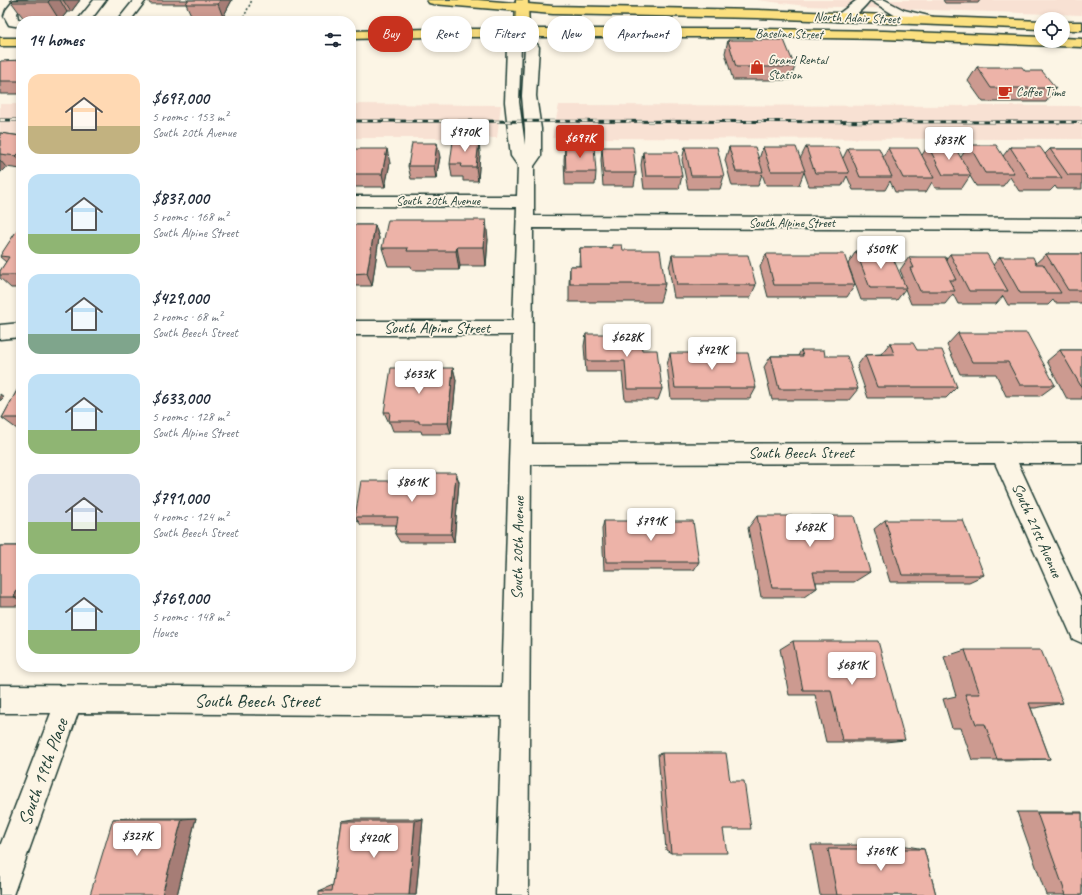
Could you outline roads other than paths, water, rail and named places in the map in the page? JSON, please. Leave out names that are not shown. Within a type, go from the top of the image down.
[{"type":"main road","name":"North Adair Street","points":[[433,0],[522,4],[602,11],[758,14],[1034,25]]},
{"type":"main road","points":[[574,0],[602,11]]},
{"type":"main road","points":[[497,16],[522,4],[522,16]]},
{"type":"main road","points":[[539,22],[543,20],[565,18],[722,18],[758,14]]},
{"type":"main road","points":[[1070,26],[1082,26]]},
{"type":"main road","name":"Baseline Street","points":[[356,35],[421,33]]},
{"type":"main road","name":"Baseline Street","points":[[539,33],[884,35],[1082,43]]},
{"type":"main road","points":[[0,42],[16,42]]},
{"type":"street","points":[[16,22],[14,22],[10,16],[10,12],[22,0]]},
{"type":"street","points":[[87,16],[100,0]]},
{"type":"street","points":[[127,16],[140,0]]},
{"type":"street","points":[[841,18],[852,11],[864,0]]},
{"type":"street","points":[[876,0],[900,12],[928,20]]},
{"type":"street","name":"South 20th Avenue","points":[[512,895],[526,222],[526,166],[518,156],[512,102],[514,52]]},
{"type":"street","name":"South 20th Avenue","points":[[356,200],[526,202]]},
{"type":"street","name":"South Alpine Street","points":[[526,222],[1082,224]]},
{"type":"street","name":"South Alpine Street","points":[[356,328],[523,328]]},
{"type":"street","points":[[0,332],[16,330]]},
{"type":"street","name":"South 21st Avenue","points":[[1002,453],[1082,630]]},
{"type":"street","name":"South Beech Street","points":[[521,454],[1082,453]]},
{"type":"street","name":"South Beech Street","points":[[0,699],[69,701],[515,702]]},
{"type":"street","name":"South 19th Place","points":[[0,888],[69,701]]},
{"type":"railway","points":[[0,120],[16,120]]},
{"type":"railway","points":[[356,121],[1082,122]]},
{"type":"place","name":"Grand Rental Station","points":[[757,67]]},
{"type":"place","name":"Coffee Time","points":[[1005,92]]}]
